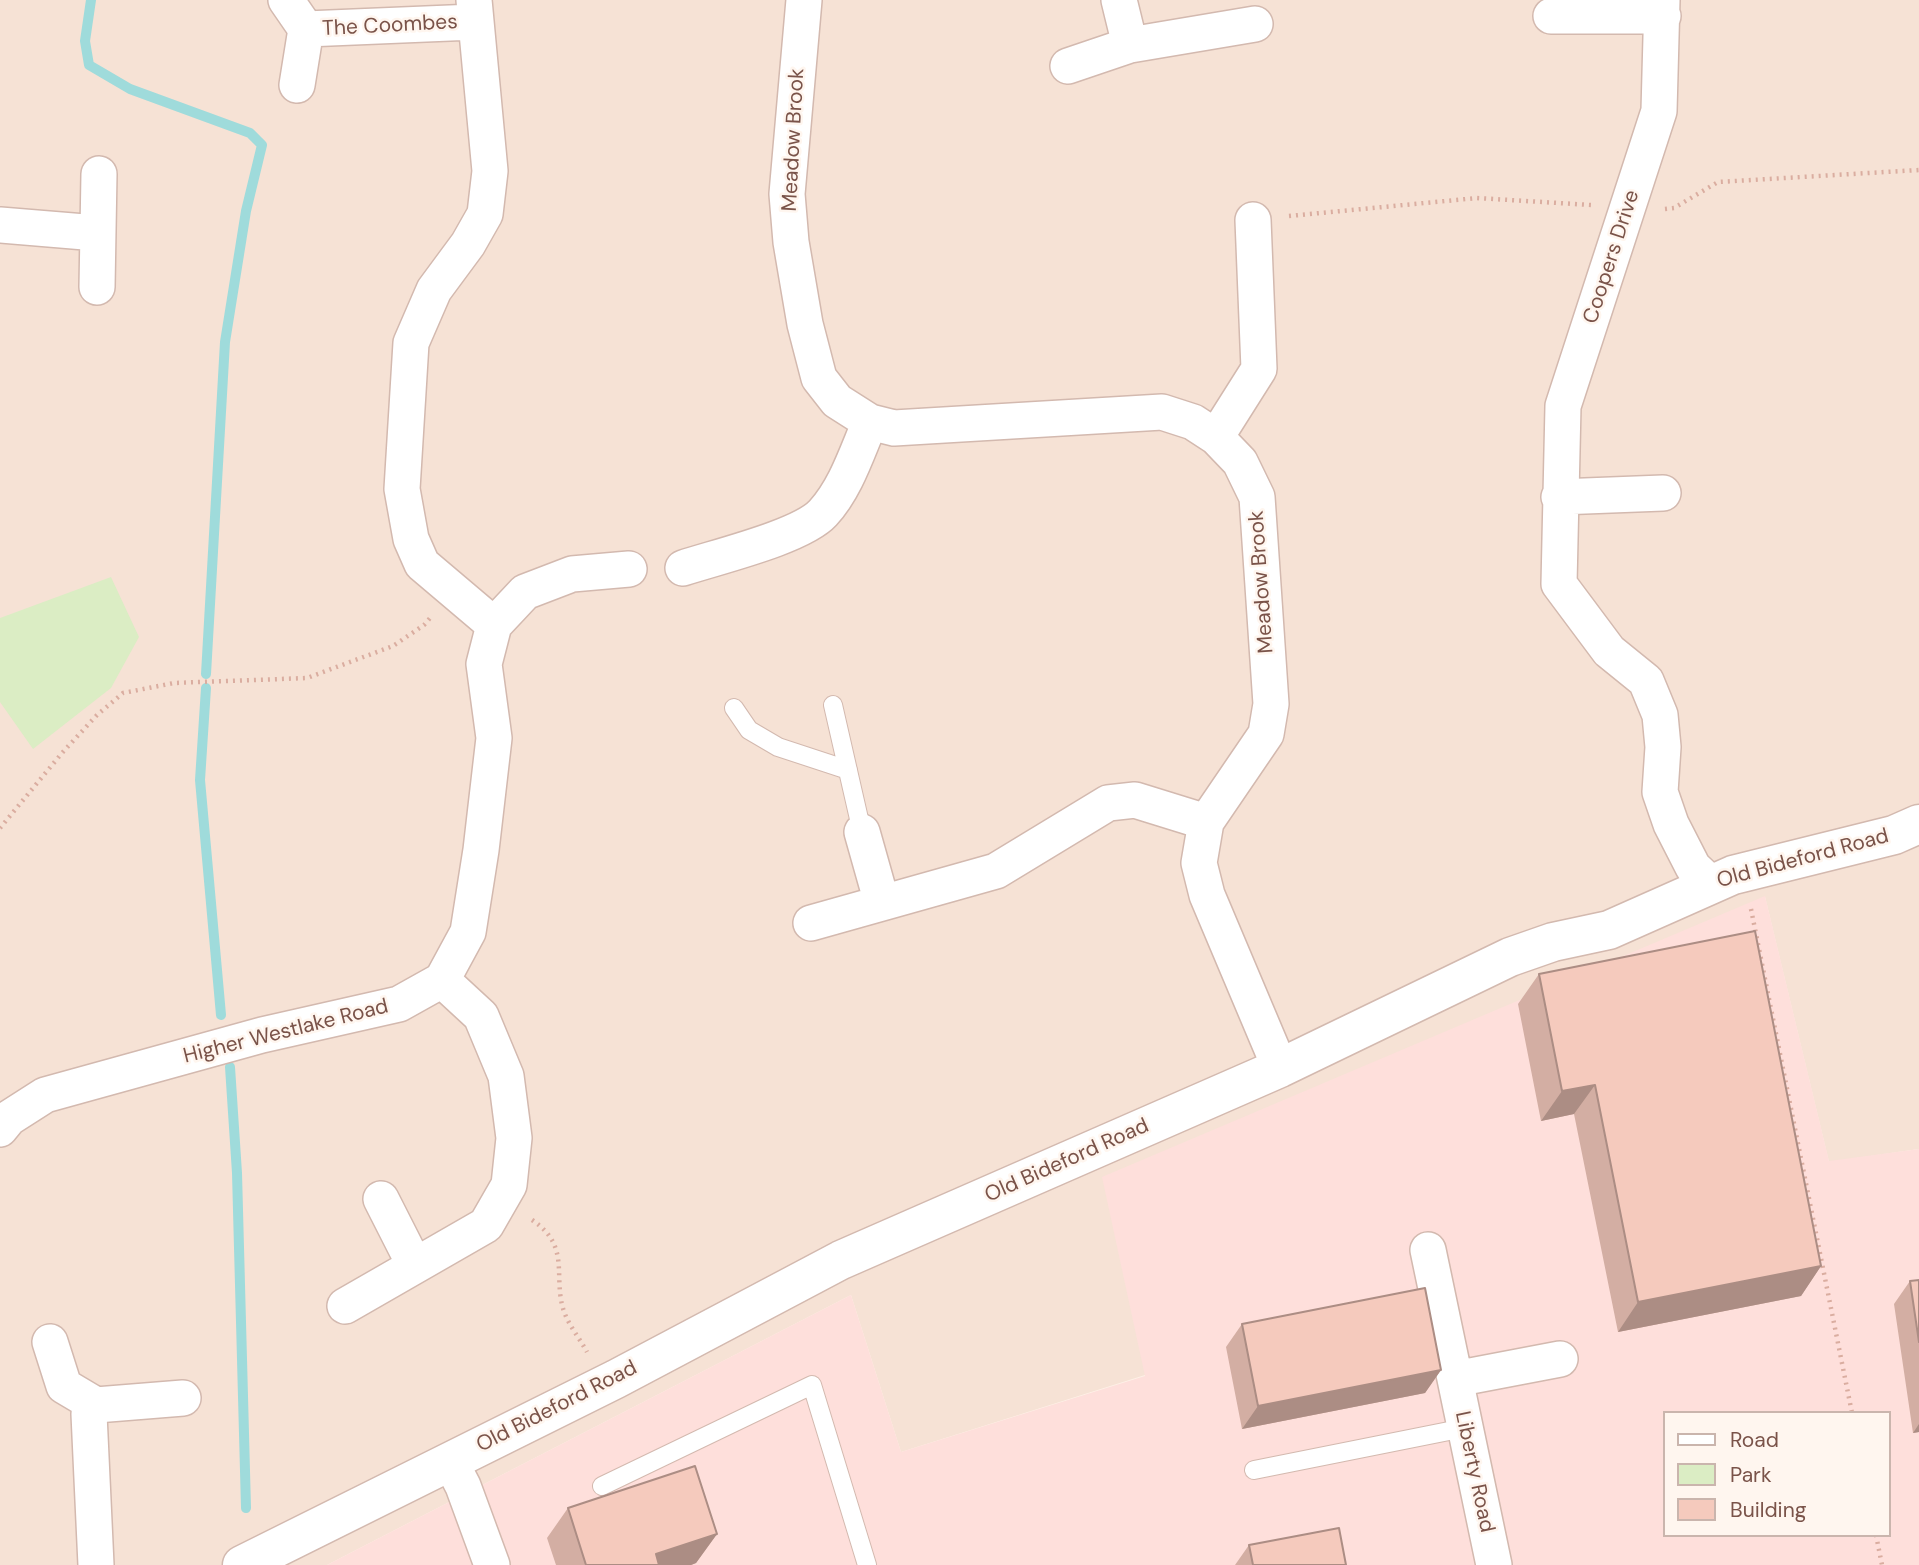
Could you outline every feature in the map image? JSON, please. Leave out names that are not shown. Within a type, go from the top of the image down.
[{"type":"street","name":"The Coombes","points":[[286,0],[306,29],[297,85]]},
{"type":"street","name":"Meadow Brook","points":[[804,0],[787,194],[791,243],[805,324],[820,378],[837,401],[870,422],[894,428],[1162,412],[1193,422],[1216,437],[1240,462],[1257,497],[1271,704],[1266,734],[1206,822],[1199,863],[1207,895],[1280,1068]]},
{"type":"street","points":[[1119,0],[1130,45]]},
{"type":"street","name":"Coopers Drive","points":[[1551,16],[1662,8],[1659,111],[1563,406],[1559,584],[1609,651],[1646,681],[1660,715],[1663,747],[1660,792],[1671,824],[1693,867],[1722,879]]},
{"type":"street","name":"The Coombes","points":[[306,29],[474,11]]},
{"type":"street","points":[[474,11],[490,171],[485,214],[468,244],[434,290],[411,343],[402,489],[411,539],[422,564],[494,625]]},
{"type":"street","points":[[1068,66],[1130,45],[1255,24]]},
{"type":"street","points":[[97,287],[99,174]]},
{"type":"street","points":[[1216,437],[1259,369],[1253,220]]},
{"type":"street","points":[[0,225],[97,233]]},
{"type":"street","points":[[683,568],[789,533],[822,514],[847,476],[870,422]]},
{"type":"street","points":[[1559,497],[1663,493]]},
{"type":"street","points":[[345,1306],[486,1225],[509,1185],[514,1138],[506,1076],[481,1016],[442,980],[468,932],[481,850],[494,738],[484,664],[494,625],[525,592],[572,574],[629,569]]},
{"type":"street","points":[[811,923],[996,870],[1108,803],[1135,800],[1206,822]]},
{"type":"street","name":"Old Bideford Road","points":[[242,1565],[616,1378],[841,1260],[1280,1068],[1510,957],[1553,942],[1609,930],[1722,879],[1894,835],[1919,824]]},
{"type":"street","points":[[862,832],[882,902]]},
{"type":"street","name":"Higher Westlake Road","points":[[0,1129],[9,1118],[46,1095],[262,1035],[399,1004],[442,980]]},
{"type":"street","points":[[381,1199],[414,1264]]},
{"type":"street","name":"Liberty Road","points":[[1428,1250],[1494,1565]]},
{"type":"street","points":[[50,1342],[64,1386],[96,1405],[183,1398]]},
{"type":"street","points":[[1455,1379],[1560,1359]]},
{"type":"street","points":[[96,1405],[89,1414],[96,1565]]},
{"type":"street","points":[[450,1461],[492,1565]]},
{"type":"lane","points":[[833,705],[862,832]]},
{"type":"lane","points":[[734,708],[749,730],[778,747],[848,770]]},
{"type":"lane","points":[[602,1486],[812,1385],[867,1565]]},
{"type":"lane","points":[[1254,1470],[1464,1428]]},
{"type":"path","points":[[1253,220],[1478,198],[1593,205],[1626,214],[1674,208],[1718,182],[1919,170]]},
{"type":"path","points":[[0,828],[62,753],[123,693],[174,683],[307,678],[394,646],[424,625],[450,589]]},
{"type":"path","points":[[1722,879],[1752,911],[1852,1411]]},
{"type":"path","points":[[500,1199],[542,1226],[555,1245],[564,1312],[588,1353],[616,1378]]},
{"type":"path","points":[[1876,1537],[1882,1565]]},
{"type":"shaded area","points":[[0,0],[1919,0],[1919,1149],[1829,1162],[1765,897],[1145,1375],[901,1452],[851,1295],[327,1565],[0,1565]]},
{"type":"shaded area","points":[[1765,896],[1829,1161],[1919,1149],[1919,1565],[327,1565],[851,1295],[901,1452],[1145,1376],[1102,1177]]},
{"type":"green space","points":[[111,577],[139,637],[111,688],[33,749],[0,702],[0,618]]},
{"type":"building","points":[[1755,931],[1821,1266],[1638,1302],[1595,1085],[1562,1091],[1539,974]]},
{"type":"building","points":[[1919,1280],[1919,1342],[1910,1281]]},
{"type":"building","points":[[1425,1288],[1441,1370],[1258,1406],[1242,1324]]},
{"type":"building","points":[[695,1466],[717,1534],[656,1554],[659,1565],[586,1565],[568,1508]]},
{"type":"building","points":[[1339,1528],[1346,1565],[1253,1565],[1249,1545]]},
{"type":"waterway","points":[[91,0],[85,41],[89,65],[130,89],[250,133],[262,145],[246,211],[225,342],[206,674]]},
{"type":"waterway","points":[[206,688],[200,780],[221,1015]]},
{"type":"waterway","points":[[230,1067],[237,1173],[246,1508]]}]
